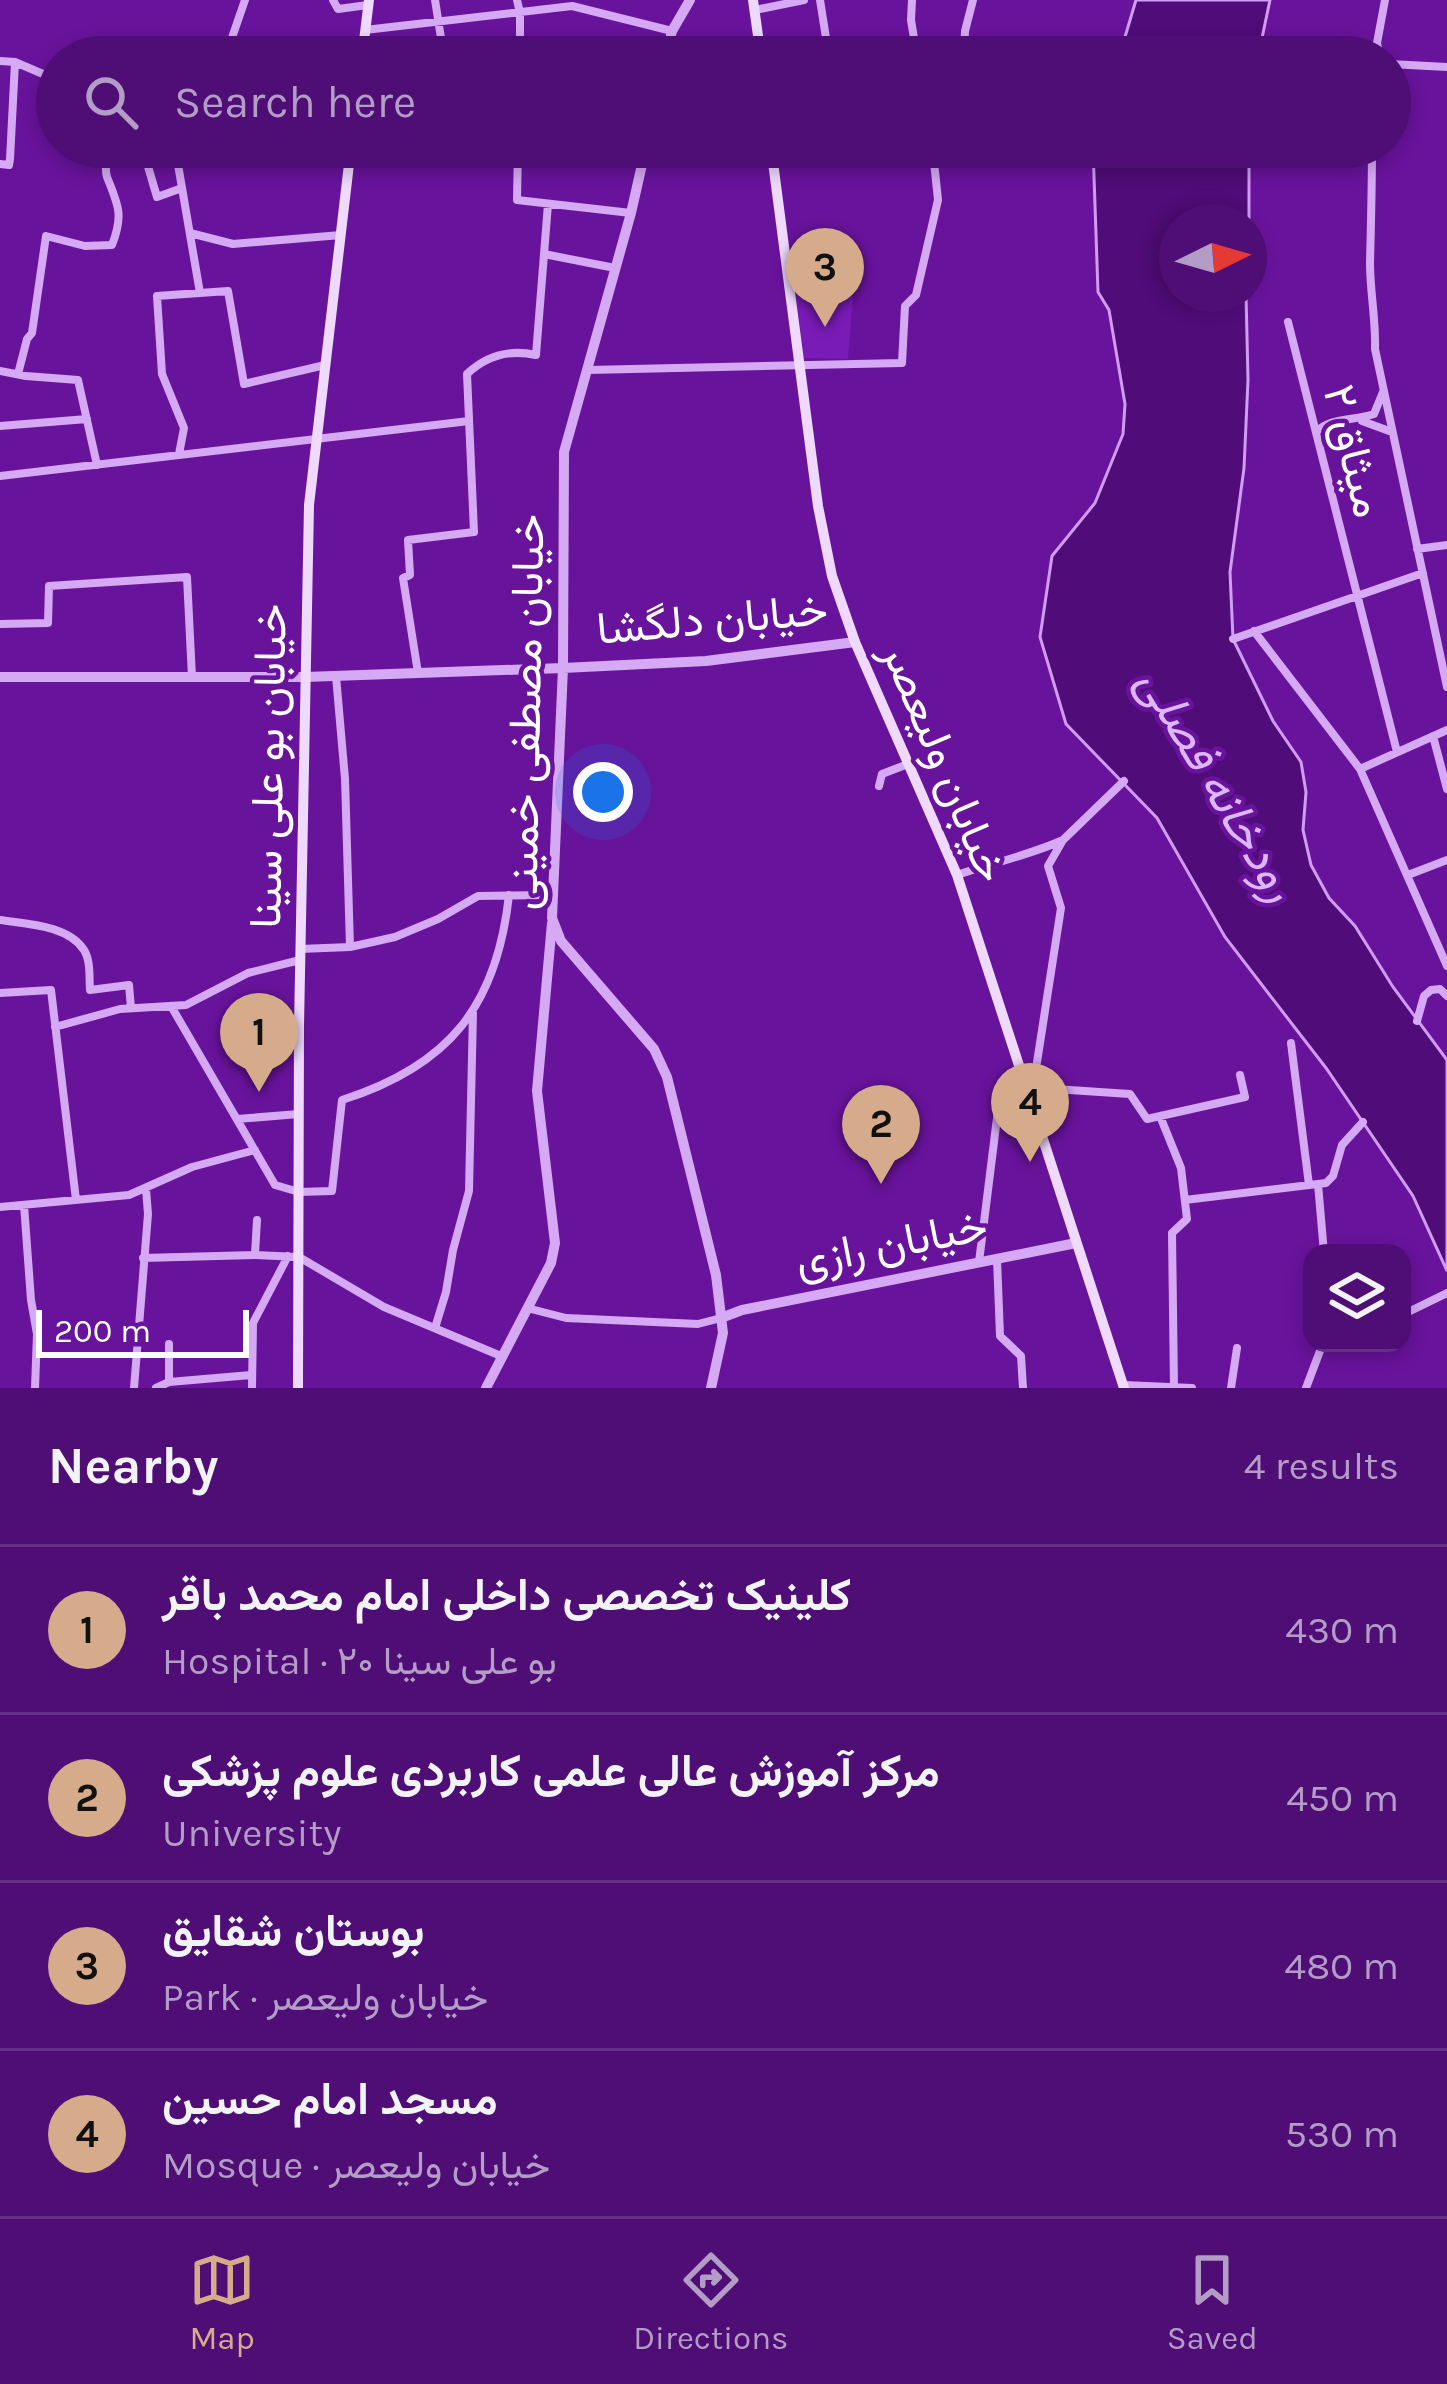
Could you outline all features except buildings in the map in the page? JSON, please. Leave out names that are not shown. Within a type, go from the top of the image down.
[{"type":"main road","points":[[364,35],[368,3]]},
{"type":"main road","points":[[754,5],[758,36]]},
{"type":"main road","name":"خیابان بو علی سینا","points":[[298,1388],[294,1257],[299,1192],[309,505],[349,168]]},
{"type":"main road","name":"خیابان ولیعصر","points":[[774,168],[818,506],[832,576],[855,642],[957,875],[1123,1387]]},
{"type":"street","points":[[232,36],[244,0]]},
{"type":"street","points":[[333,0],[338,9],[368,3]]},
{"type":"street","points":[[435,0],[441,36]]},
{"type":"street","points":[[517,0],[520,36]]},
{"type":"street","points":[[671,36],[690,0]]},
{"type":"street","points":[[754,5],[804,0]]},
{"type":"street","points":[[820,0],[826,36]]},
{"type":"street","points":[[912,0],[914,36]]},
{"type":"street","points":[[964,36],[973,0]]},
{"type":"street","points":[[1378,36],[1385,0]]},
{"type":"street","points":[[360,36],[572,6],[672,32]]},
{"type":"street","points":[[0,61],[36,71]]},
{"type":"street","points":[[4,164],[15,62]]},
{"type":"street","points":[[1411,65],[1447,67]]},
{"type":"street","points":[[18,374],[32,333],[46,236],[85,246],[112,245],[118,200],[105,168]]},
{"type":"street","points":[[148,168],[157,197],[182,188]]},
{"type":"street","points":[[178,168],[200,293]]},
{"type":"street","points":[[518,168],[518,200],[631,213]]},
{"type":"street","name":"خیابان مصطفی خمینی","points":[[641,168],[564,452],[563,668],[552,917],[560,941],[654,1049],[667,1077],[716,1275],[723,1333],[711,1388]]},
{"type":"street","points":[[587,370],[902,363],[905,306],[916,295],[938,200],[935,168]]},
{"type":"street","points":[[1372,168],[1370,264],[1375,349],[1447,685]]},
{"type":"street","points":[[418,673],[403,578],[410,575],[408,540],[474,532],[467,374],[504,353],[536,355],[548,204]]},
{"type":"street","points":[[190,233],[233,244],[341,235]]},
{"type":"street","points":[[544,254],[615,268]]},
{"type":"street","points":[[179,455],[184,428],[162,374],[157,296],[228,292],[244,384],[325,365]]},
{"type":"street","name":"میثاق ۲","points":[[1288,322],[1396,752]]},
{"type":"street","points":[[0,371],[78,380],[97,465]]},
{"type":"street","points":[[1354,420],[1374,414],[1384,391]]},
{"type":"street","points":[[1310,409],[1339,421]]},
{"type":"street","points":[[0,426],[87,419]]},
{"type":"street","points":[[1316,432],[1323,424],[1354,420],[1392,432]]},
{"type":"street","points":[[0,476],[469,421]]},
{"type":"street","points":[[1418,549],[1447,544]]},
{"type":"street","points":[[1233,639],[1423,573]]},
{"type":"street","points":[[0,624],[48,623],[49,586],[187,577],[192,677]]},
{"type":"street","points":[[1254,631],[1360,769],[1447,965]]},
{"type":"street","name":"خیابان دلگشا","points":[[0,677],[305,677],[563,668],[706,661],[855,642]]},
{"type":"street","points":[[336,676],[345,779],[350,946]]},
{"type":"street","points":[[1360,769],[1447,730]]},
{"type":"street","points":[[1433,736],[1447,789]]},
{"type":"street","points":[[879,786],[882,774],[908,764]]},
{"type":"street","points":[[1028,1092],[1036,1075],[1061,908],[1048,866],[1064,840],[1124,781]]},
{"type":"street","points":[[957,875],[1064,840]]},
{"type":"street","points":[[1408,875],[1447,860]]},
{"type":"street","points":[[171,1006],[274,1185],[299,1192],[332,1191],[342,1100],[381,1088],[448,1042],[493,975],[505,936],[509,895]]},
{"type":"street","points":[[55,1028],[131,1007],[186,1005],[248,973],[300,954],[417,929],[478,896],[554,895]]},
{"type":"street","points":[[486,1388],[551,1264],[555,1244],[537,1091],[552,917]]},
{"type":"street","points":[[0,920],[64,933],[85,951],[89,990],[129,985],[131,1007]]},
{"type":"street","points":[[1417,1021],[1424,996],[1431,989],[1440,989],[1447,996]]},
{"type":"street","points":[[0,993],[51,990],[76,1200]]},
{"type":"street","points":[[435,1328],[469,1191],[473,1011]]},
{"type":"street","points":[[1291,1043],[1323,1244]]},
{"type":"street","points":[[980,1262],[998,1111],[1039,1088],[1130,1094],[1147,1119],[1246,1097],[1240,1075]]},
{"type":"street","points":[[237,1119],[299,1114]]},
{"type":"street","points":[[1160,1116],[1180,1168],[1187,1219],[1172,1233],[1174,1387]]},
{"type":"street","points":[[1185,1200],[1314,1185],[1333,1176],[1342,1145],[1363,1122]]},
{"type":"street","points":[[0,1208],[130,1195],[192,1167],[255,1150]]},
{"type":"street","points":[[134,1388],[146,1190]]},
{"type":"street","points":[[23,1205],[38,1334],[34,1388]]},
{"type":"street","points":[[255,1255],[256,1220]]},
{"type":"street","name":"خیابان رازی","points":[[721,1318],[1076,1243]]},
{"type":"street","points":[[143,1258],[294,1257],[384,1306],[501,1356]]},
{"type":"street","points":[[252,1388],[253,1323],[294,1257]]},
{"type":"street","points":[[997,1259],[1000,1336],[1021,1356],[1023,1388]]},
{"type":"street","points":[[1411,1311],[1447,1293]]},
{"type":"street","points":[[526,1307],[566,1318],[698,1324],[721,1318]]},
{"type":"street","points":[[170,1344],[170,1382]]},
{"type":"street","points":[[1231,1388],[1237,1348]]},
{"type":"street","points":[[1306,1388],[1320,1352]]},
{"type":"street","points":[[157,1388],[170,1382],[251,1375]]},
{"type":"street","points":[[1123,1387],[1192,1388]]},
{"type":"shaded area","points":[[796,295],[853,296],[848,359],[804,358]]},
{"type":"water","points":[[1136,0],[1270,0],[1262,36],[1125,36]]},
{"type":"water","name":"رودخانه فصلی","points":[[1094,168],[1249,168],[1249,204],[1159,204],[1159,312],[1246,312],[1244,468],[1230,572],[1233,639],[1273,721],[1301,762],[1306,792],[1303,830],[1311,865],[1329,898],[1355,926],[1447,1060],[1447,1271],[1413,1196],[1326,1068],[1225,937],[1157,818],[1066,724],[1040,637],[1052,556],[1095,503],[1123,434],[1125,404],[1109,310],[1098,292]]},
{"type":"place","name":"بوستان شقایق","points":[[825,327]]},
{"type":"place","name":"کلینیک تخصصی داخلی امام محمد باقر","points":[[259,1092]]},
{"type":"place","name":"مسجد امام حسین","points":[[1030,1162]]},
{"type":"place","name":"مرکز آموزش عالی علمی کاربردی علوم پزشکی","points":[[881,1184]]}]
